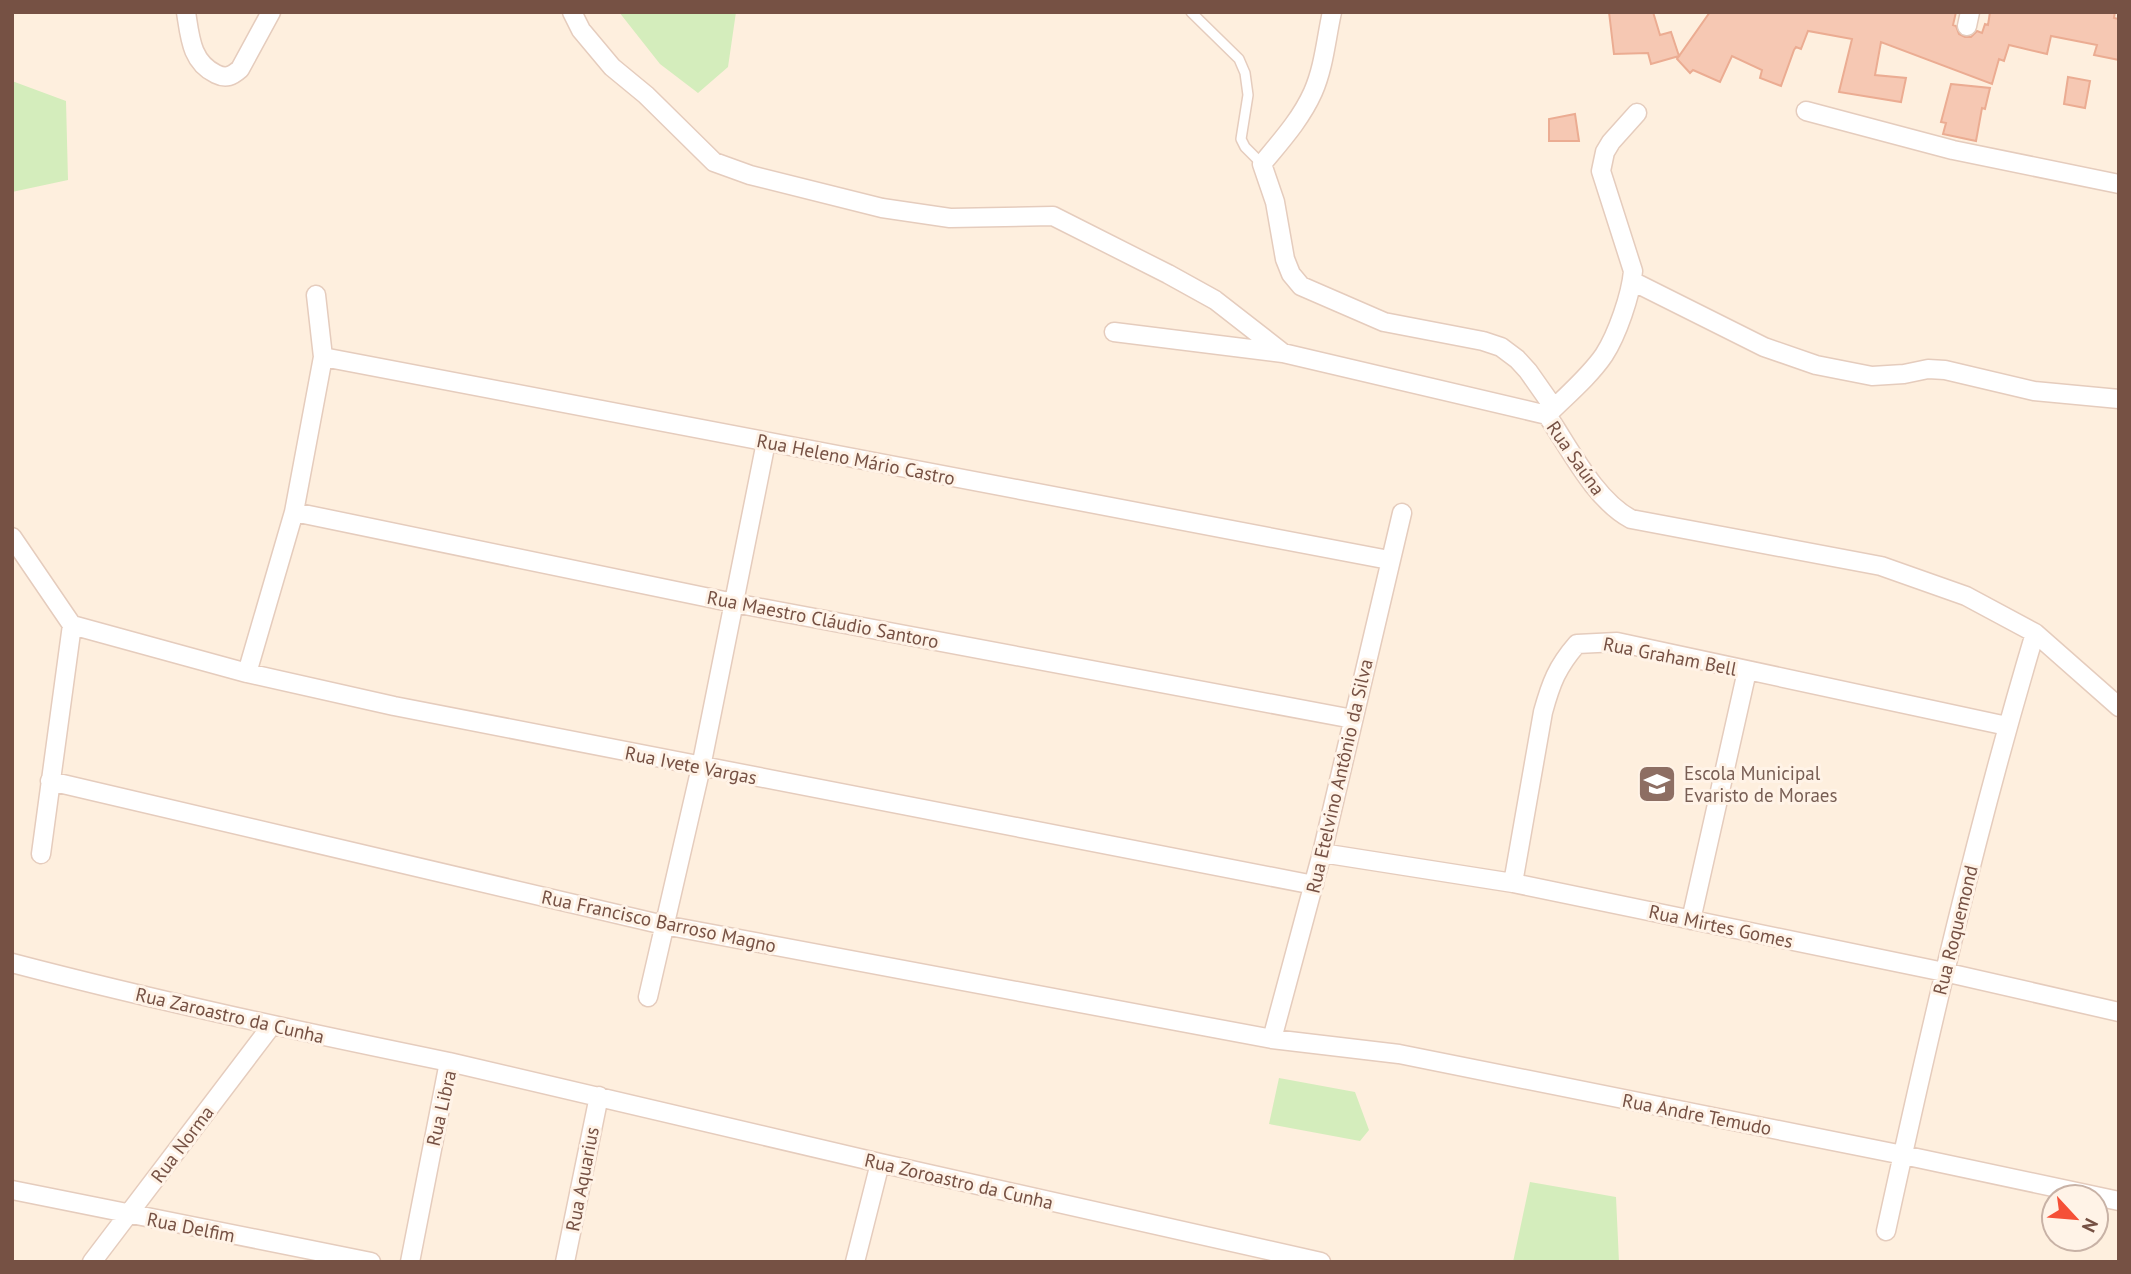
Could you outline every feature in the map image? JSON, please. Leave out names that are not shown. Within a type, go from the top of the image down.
[{"type":"street","points":[[186,12],[191,45],[197,60],[208,71],[222,77],[233,75],[240,69],[271,12]]},
{"type":"street","points":[[572,12],[581,30],[612,66],[646,94],[714,162],[750,175],[882,208],[950,218],[1053,216],[1215,300],[1283,353]]},
{"type":"street","points":[[1332,12],[1314,90],[1305,108],[1262,164],[1275,202],[1285,259],[1291,274],[1301,286],[1391,324],[1483,341],[1501,347],[1528,370],[1551,412],[1604,355],[1632,281],[1633,271],[1601,171],[1605,152],[1611,142],[1637,113]]},
{"type":"street","points":[[1805,111],[1953,150],[2119,184]]},
{"type":"street","points":[[1632,281],[1764,347],[1816,365],[1872,376],[1905,374],[1928,369],[1945,370],[2034,391],[2119,400]]},
{"type":"street","points":[[247,673],[294,512],[323,357],[316,295]]},
{"type":"street","name":"Rua Saúna","points":[[1114,332],[1283,353],[1551,412],[1604,499],[1619,513],[1631,519],[1881,566],[1966,596],[2035,633],[2119,707]]},
{"type":"street","name":"Rua Heleno Mário Castro","points":[[323,357],[1389,560]]},
{"type":"street","points":[[648,998],[701,767],[766,442]]},
{"type":"street","name":"Rua Maestro Cláudio Santoro","points":[[294,512],[734,603],[1353,719]]},
{"type":"street","name":"Rua Etelvino Antônio da Silva","points":[[1272,1039],[1322,853],[1402,513]]},
{"type":"street","points":[[12,537],[72,625],[41,855]]},
{"type":"street","name":"Rua Ivete Vargas","points":[[72,625],[247,673],[394,706],[1314,885]]},
{"type":"street","name":"Rua Roquemond","points":[[1886,1231],[1944,972],[2007,726],[2035,633]]},
{"type":"street","name":"Rua Graham Bell","points":[[1513,883],[1549,689],[1555,672],[1577,644],[1617,642],[2007,726]]},
{"type":"street","points":[[1690,920],[1747,671]]},
{"type":"street","name":"Rua Francisco Barroso Magno","points":[[50,781],[664,925],[1272,1039]]},
{"type":"street","name":"Rua Mirtes Gomes","points":[[1322,853],[1513,883],[1944,972],[2119,1012]]},
{"type":"street","name":"Rua Zaroastro da Cunha","points":[[12,964],[272,1025],[449,1062]]},
{"type":"street","name":"Rua Norma","points":[[92,1262],[272,1025]]},
{"type":"street","name":"Rua Andre Temudo","points":[[1272,1039],[1399,1054],[2119,1201]]},
{"type":"street","name":"Rua Libra","points":[[410,1262],[449,1062],[599,1096]]},
{"type":"street","name":"Rua Zoroastro da Cunha","points":[[599,1096],[880,1163],[1321,1262]]},
{"type":"street","name":"Rua Aquarius","points":[[565,1262],[599,1096]]},
{"type":"street","points":[[855,1262],[880,1163]]},
{"type":"street","name":"Rua Delfim","points":[[12,1190],[371,1262]]},
{"type":"lane","points":[[1192,12],[1239,59],[1245,73],[1248,94],[1241,139],[1262,164]]},
{"type":"green space","points":[[619,12],[736,12],[728,67],[698,93],[660,64]]},
{"type":"green space","points":[[12,81],[66,101],[68,180],[12,192]]},
{"type":"green space","points":[[1279,1078],[1355,1092],[1369,1130],[1360,1141],[1269,1124]]},
{"type":"green space","points":[[1530,1182],[1616,1197],[1619,1262],[1513,1262]]},
{"type":"building","points":[[1609,12],[1653,12],[1660,35],[1671,32],[1679,56],[1651,64],[1648,53],[1614,54]]},
{"type":"building","points":[[1710,12],[1956,12],[1953,25],[1959,34],[1971,37],[1977,31],[1982,33],[1985,24],[1988,25],[1990,12],[2115,12],[2114,18],[2119,19],[2119,60],[2094,55],[2097,45],[2051,36],[2047,54],[2009,45],[2004,61],[1999,59],[1992,84],[1881,42],[1875,75],[1906,78],[1901,102],[1839,92],[1852,39],[1808,31],[1801,49],[1796,47],[1794,50],[1781,86],[1760,78],[1762,70],[1732,56],[1720,82],[1693,70],[1690,73],[1677,59]]},
{"type":"building","points":[[2068,77],[2090,81],[2085,108],[2064,104]]},
{"type":"building","points":[[1951,84],[1990,88],[1985,109],[1982,108],[1976,141],[1943,134],[1946,123],[1941,122]]},
{"type":"building","points":[[1575,114],[1579,141],[1549,141],[1549,119]]},
{"type":"place","name":"Escola Municipal Evaristo de Moraes","points":[[1657,784]]}]
